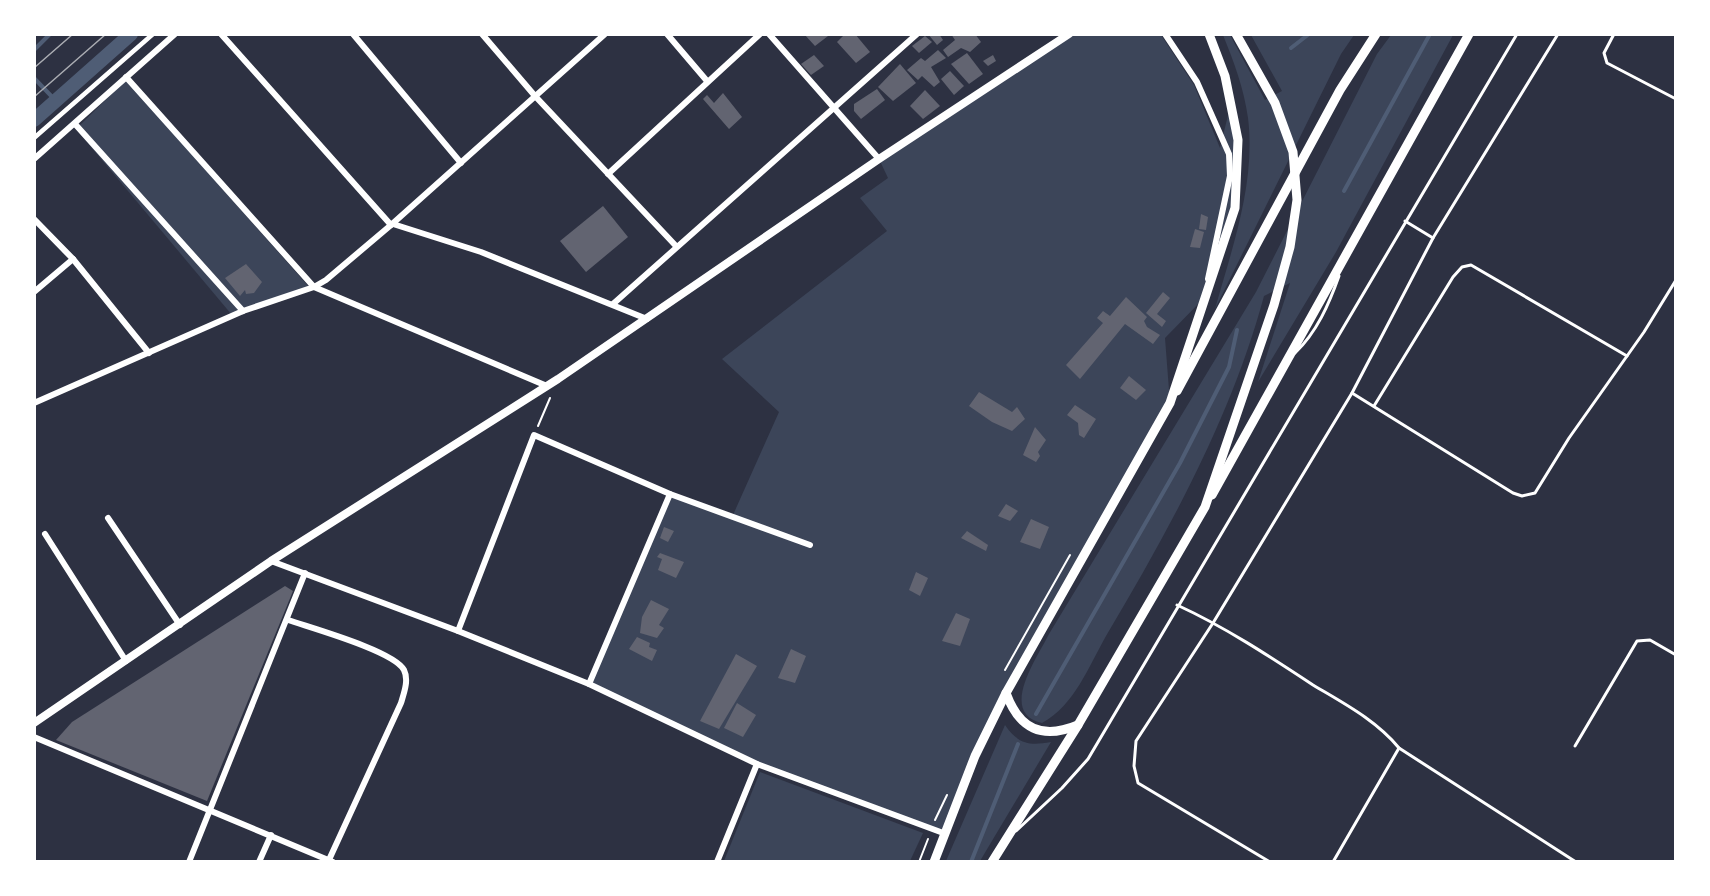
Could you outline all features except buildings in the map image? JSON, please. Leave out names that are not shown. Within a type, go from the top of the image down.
[{"type":"main road","points":[[1170,403],[1235,208],[1238,152],[1232,99],[1219,54],[1209,34]]},
{"type":"main road","points":[[1205,507],[1274,305],[1290,247],[1297,201],[1293,152],[1275,103],[1236,34]]},
{"type":"main road","points":[[934,861],[975,756],[1006,693],[1170,403],[1340,90],[1376,34]]},
{"type":"main road","points":[[992,861],[1078,725],[1205,507],[1469,34]]},
{"type":"main road","points":[[1006,693],[1015,715],[1031,727],[1054,732],[1078,725]]},
{"type":"street","points":[[34,138],[153,34]]},
{"type":"street","points":[[34,159],[175,34]]},
{"type":"street","points":[[221,34],[392,225],[482,252],[647,319]]},
{"type":"street","points":[[353,34],[461,163]]},
{"type":"street","points":[[482,34],[535,96],[676,246]]},
{"type":"street","points":[[34,403],[243,311],[314,288],[340,270],[392,225],[605,34]]},
{"type":"street","points":[[667,34],[707,81]]},
{"type":"street","points":[[608,174],[760,34]]},
{"type":"street","points":[[769,34],[879,159]]},
{"type":"street","points":[[613,304],[916,34]]},
{"type":"street","points":[[34,723],[271,561],[547,386],[879,159],[1069,34]]},
{"type":"street","points":[[1165,34],[1197,82],[1229,154],[1230,176],[1212,248],[1205,297]]},
{"type":"street","points":[[126,77],[314,288],[547,386]]},
{"type":"street","points":[[75,124],[243,311]]},
{"type":"street","points":[[34,219],[73,259],[149,352]]},
{"type":"street","points":[[34,292],[73,259]]},
{"type":"street","points":[[458,630],[534,435],[670,494],[810,545]]},
{"type":"street","points":[[589,684],[670,494]]},
{"type":"street","points":[[108,518],[180,625]]},
{"type":"street","points":[[45,534],[126,661]]},
{"type":"street","points":[[271,561],[458,630],[589,684],[757,764],[946,834]]},
{"type":"street","points":[[189,861],[305,573]]},
{"type":"street","points":[[34,736],[330,861],[401,703],[406,681],[405,672],[399,663],[376,651],[288,620]]},
{"type":"street","points":[[717,861],[757,764]]},
{"type":"street","points":[[259,861],[271,835]]},
{"type":"lane","points":[[1002,844],[1062,789],[1088,759],[1177,605],[1379,270],[1405,221],[1517,34]]},
{"type":"lane","points":[[1270,861],[1138,783],[1134,766],[1136,741],[1213,623],[1352,393],[1434,238],[1558,34]]},
{"type":"lane","points":[[1614,34],[1604,53],[1607,63],[1676,99]]},
{"type":"lane","points":[[1405,221],[1434,238]]},
{"type":"lane","points":[[1374,406],[1453,277],[1462,267],[1471,265],[1627,356]]},
{"type":"lane","points":[[1352,393],[1513,493],[1529,496],[1535,493],[1569,438],[1627,356],[1676,280]]},
{"type":"lane","points":[[1177,605],[1213,623],[1368,719],[1389,735],[1399,748],[1576,861]]},
{"type":"lane","points":[[1575,746],[1637,640],[1650,640],[1676,655]]},
{"type":"lane","points":[[1333,861],[1399,748]]},
{"type":"path","points":[[534,435],[550,398]]},
{"type":"shaded area","points":[[1069,35],[1161,35],[1194,85],[1220,148],[1232,99],[1238,140],[1235,208],[1205,297],[1165,338],[1170,403],[1006,693],[946,834],[757,764],[589,684],[669,496],[733,515],[779,412],[722,359],[887,231],[860,198],[888,178],[879,159]]},
{"type":"shaded area","points":[[1223,35],[1230,35],[1265,100],[1282,91],[1251,35],[1354,35],[1341,54],[1215,309],[1241,215],[1249,167],[1250,142],[1244,97]]},
{"type":"shaded area","points":[[1391,35],[1453,35],[1336,252],[1258,382],[1290,283],[1264,296],[1234,385],[1197,471],[1080,684],[1053,716],[1042,723],[1029,717],[1023,708],[1024,684],[1049,634],[1256,292],[1377,54]]},
{"type":"shaded area","points":[[126,80],[310,288],[232,315],[76,129]]},
{"type":"shaded area","points":[[1005,725],[1019,740],[1036,744],[1051,742],[980,861],[946,861]]},
{"type":"shaded area","points":[[760,772],[923,833],[910,861],[724,861]]},
{"type":"waterway","points":[[34,50],[50,34]]},
{"type":"waterway","points":[[34,120],[131,34]]},
{"type":"waterway","points":[[1291,48],[1309,34]]},
{"type":"waterway","points":[[1344,191],[1430,34]]},
{"type":"waterway","points":[[34,78],[56,101]]},
{"type":"waterway","points":[[1036,714],[1180,463],[1229,367],[1237,330]]},
{"type":"waterway","points":[[971,862],[1018,744]]},
{"type":"tram line","points":[[34,68],[73,34]]},
{"type":"tram line","points":[[34,97],[106,34]]}]
